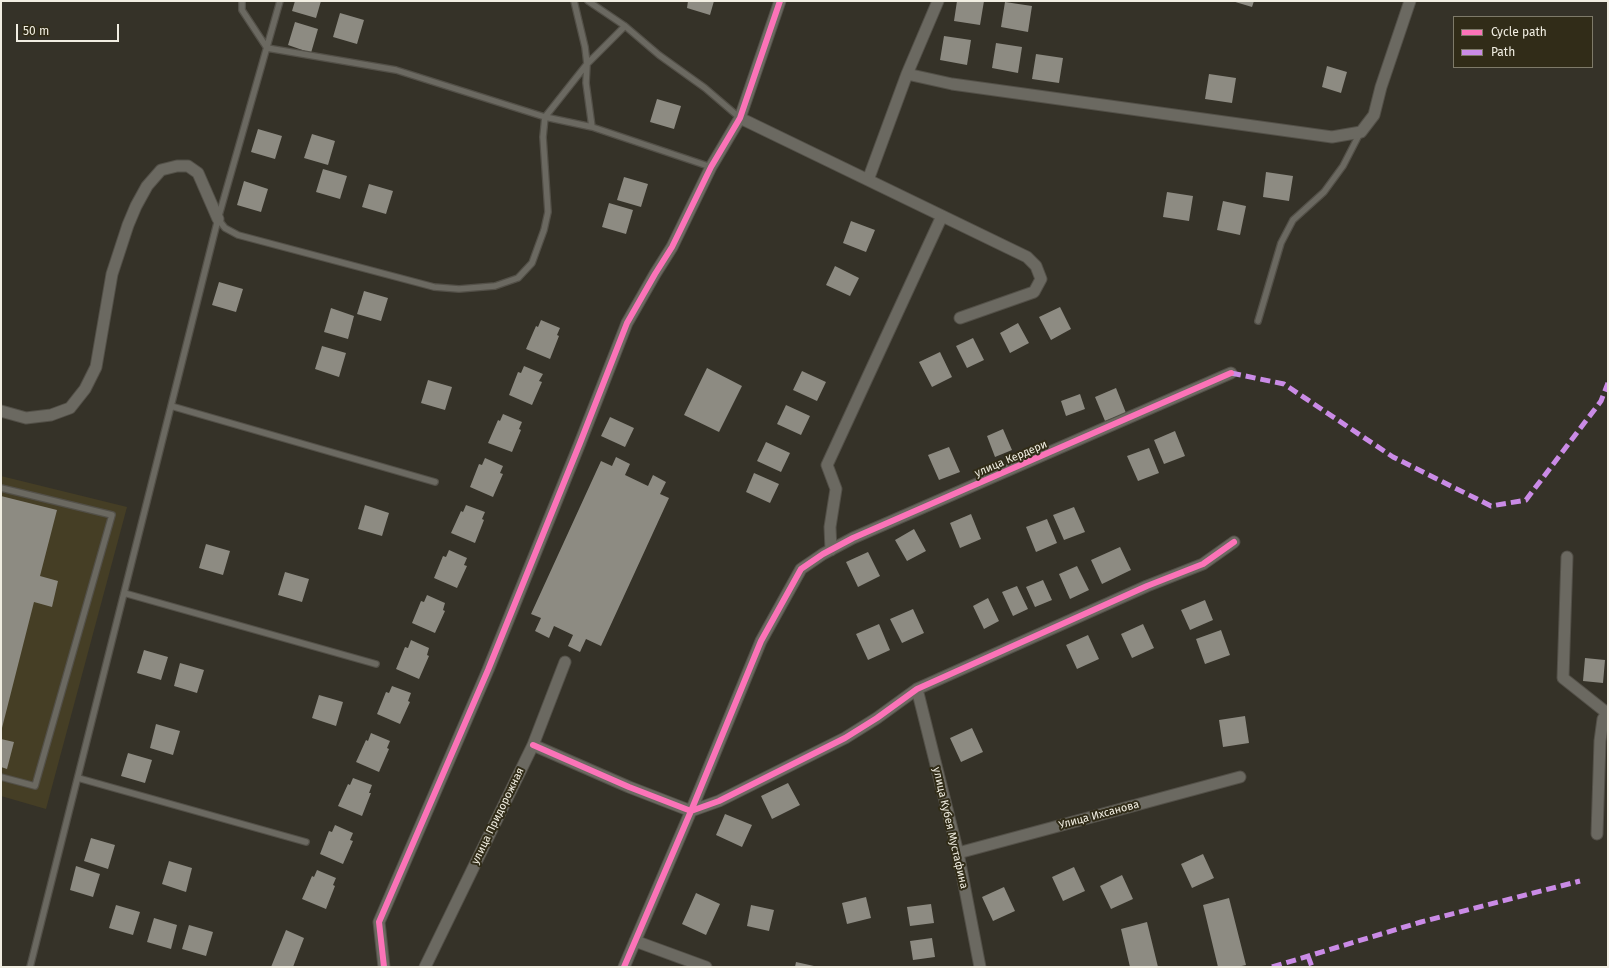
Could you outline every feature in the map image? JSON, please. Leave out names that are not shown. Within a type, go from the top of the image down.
[{"type":"street","points":[[384,967],[379,922],[488,670],[627,323],[672,247],[711,167],[740,118],[780,1]]},
{"type":"street","points":[[868,180],[907,74],[938,1]]},
{"type":"street","points":[[907,74],[952,84],[1332,137],[1361,132],[1374,115],[1381,87],[1410,1]]},
{"type":"street","points":[[740,118],[1027,257],[1036,266],[1041,279],[1034,292],[960,318]]},
{"type":"street","points":[[1,411],[26,418],[51,416],[70,408],[85,389],[96,367],[112,274],[128,225],[147,186],[161,170],[177,166],[188,166],[198,173],[218,219]]},
{"type":"street","points":[[831,550],[830,527],[836,489],[827,465],[942,216]]},
{"type":"street","name":"улица Кердери","points":[[691,811],[761,641],[801,569],[853,538],[1231,373]]},
{"type":"street","points":[[533,745],[629,787],[691,811],[719,801],[845,738],[877,718],[917,689],[1147,586],[1203,564],[1234,542]]},
{"type":"street","points":[[1567,558],[1563,678],[1608,712],[1603,719],[1600,742],[1597,834]]},
{"type":"street","name":"улица Придорожная","points":[[425,967],[533,745],[565,662]]},
{"type":"street","name":"улица Кубея Мустафина","points":[[917,689],[958,853],[980,967]]},
{"type":"street","name":"Улица Ихсанова","points":[[958,853],[1240,777]]},
{"type":"street","points":[[624,967],[691,811]]},
{"type":"street","points":[[635,941],[706,967]]},
{"type":"lane","points":[[242,1],[242,10],[266,48],[396,70],[545,117],[592,127],[711,167]]},
{"type":"lane","points":[[30,967],[218,219],[280,1]]},
{"type":"lane","points":[[574,1],[584,40],[587,64],[586,83],[592,127]]},
{"type":"lane","points":[[588,1],[625,26],[659,55],[705,88],[740,118]]},
{"type":"lane","points":[[218,219],[225,228],[238,235],[434,287],[459,289],[495,286],[518,278],[532,263],[544,230],[548,212],[543,137],[545,117],[587,64],[625,26]]},
{"type":"lane","points":[[1258,320],[1281,243],[1293,220],[1324,192],[1343,166],[1361,132]]},
{"type":"lane","points":[[171,406],[435,482]]},
{"type":"lane","points":[[1,488],[112,516],[35,786],[1,777]]},
{"type":"lane","points":[[124,593],[376,664]]},
{"type":"lane","points":[[78,778],[306,842]]},
{"type":"shaded area","points":[[1,476],[127,507],[46,809],[1,796]]},
{"type":"building","points":[[295,1],[321,1],[316,18],[292,11]]},
{"type":"building","points":[[688,1],[714,1],[710,15],[687,8]]},
{"type":"building","points":[[957,1],[984,1],[980,25],[954,21]]},
{"type":"building","points":[[1232,1],[1254,1],[1252,7]]},
{"type":"building","points":[[1005,2],[1032,6],[1028,32],[1001,27]]},
{"type":"building","points":[[340,13],[364,20],[357,44],[333,37]]},
{"type":"building","points":[[295,22],[318,29],[311,53],[288,45]]},
{"type":"building","points":[[944,36],[971,40],[967,65],[940,60]]},
{"type":"building","points":[[996,43],[1022,47],[1018,73],[992,68]]},
{"type":"building","points":[[1036,54],[1063,58],[1059,83],[1032,79]]},
{"type":"building","points":[[1327,66],[1347,72],[1341,93],[1322,87]]},
{"type":"building","points":[[1209,74],[1236,78],[1232,103],[1205,99]]},
{"type":"building","points":[[657,99],[681,106],[674,129],[650,122]]},
{"type":"building","points":[[258,129],[282,136],[275,159],[251,152]]},
{"type":"building","points":[[312,134],[335,141],[328,165],[304,158]]},
{"type":"building","points":[[323,169],[347,176],[340,199],[316,192]]},
{"type":"building","points":[[1266,172],[1293,176],[1289,201],[1263,197]]},
{"type":"building","points":[[624,177],[648,184],[641,207],[617,200]]},
{"type":"building","points":[[244,181],[268,189],[261,212],[237,205]]},
{"type":"building","points":[[369,184],[393,191],[386,214],[362,207]]},
{"type":"building","points":[[1167,192],[1193,196],[1189,221],[1163,217]]},
{"type":"building","points":[[1223,201],[1246,206],[1240,235],[1217,230]]},
{"type":"building","points":[[609,203],[633,210],[626,234],[602,227]]},
{"type":"building","points":[[851,221],[875,230],[866,252],[843,243]]},
{"type":"building","points":[[835,266],[859,278],[850,296],[826,285]]},
{"type":"building","points":[[219,282],[243,289],[236,312],[212,305]]},
{"type":"building","points":[[364,291],[388,298],[381,321],[357,314]]},
{"type":"building","points":[[1060,307],[1071,329],[1051,340],[1039,317]]},
{"type":"building","points":[[331,308],[354,316],[348,339],[324,332]]},
{"type":"building","points":[[541,320],[560,328],[557,335],[559,336],[550,359],[526,349],[536,326],[538,327]]},
{"type":"building","points":[[1018,323],[1029,343],[1010,353],[1000,333]]},
{"type":"building","points":[[973,338],[984,360],[967,368],[956,346]]},
{"type":"building","points":[[322,346],[346,353],[339,377],[315,369]]},
{"type":"building","points":[[940,352],[952,377],[932,387],[919,362]]},
{"type":"building","points":[[524,366],[543,374],[539,381],[542,382],[532,405],[509,395],[518,372],[521,373]]},
{"type":"building","points":[[707,368],[742,386],[719,432],[684,415]]},
{"type":"building","points":[[802,371],[826,382],[817,401],[793,390]]},
{"type":"building","points":[[428,380],[452,387],[445,410],[421,403]]},
{"type":"building","points":[[1116,388],[1126,413],[1105,421],[1095,397]]},
{"type":"building","points":[[1080,394],[1085,409],[1066,416],[1061,401]]},
{"type":"building","points":[[786,405],[810,416],[801,435],[777,424]]},
{"type":"building","points":[[503,414],[522,422],[519,429],[521,430],[512,452],[488,443],[498,420],[500,421]]},
{"type":"building","points":[[610,417],[634,428],[625,447],[601,436]]},
{"type":"building","points":[[1003,429],[1012,450],[995,457],[987,436]]},
{"type":"building","points":[[1175,431],[1185,456],[1164,464],[1154,440]]},
{"type":"building","points":[[766,442],[790,453],[781,472],[757,461]]},
{"type":"building","points":[[949,447],[960,472],[939,480],[928,455]]},
{"type":"building","points":[[1149,448],[1159,473],[1138,481],[1127,456]]},
{"type":"building","points":[[616,457],[630,464],[625,475],[648,486],[653,475],[666,482],[660,494],[669,498],[601,646],[586,639],[580,652],[568,646],[573,635],[554,626],[549,638],[535,631],[541,618],[531,614],[601,461],[612,466]]},
{"type":"building","points":[[485,458],[503,466],[500,473],[503,474],[493,497],[470,487],[479,464],[482,465]]},
{"type":"building","points":[[754,473],[779,484],[770,503],[746,492]]},
{"type":"building","points":[[1,496],[57,510],[40,576],[58,581],[52,607],[34,602],[2,728]]},
{"type":"building","points":[[365,505],[389,513],[382,536],[358,529]]},
{"type":"building","points":[[466,505],[485,512],[482,519],[484,520],[475,543],[451,533],[461,511],[463,512]]},
{"type":"building","points":[[1074,507],[1085,532],[1064,540],[1053,515]]},
{"type":"building","points":[[971,514],[981,539],[960,548],[950,523]]},
{"type":"building","points":[[1047,519],[1057,543],[1036,552],[1026,527]]},
{"type":"building","points":[[914,529],[926,551],[907,561],[895,540]]},
{"type":"building","points":[[206,544],[230,551],[223,575],[199,568]]},
{"type":"building","points":[[1120,547],[1131,570],[1102,584],[1091,560]]},
{"type":"building","points":[[449,550],[467,558],[464,565],[467,566],[457,588],[434,578],[443,556],[446,557]]},
{"type":"building","points":[[868,552],[880,576],[858,587],[846,562]]},
{"type":"building","points":[[1077,566],[1089,590],[1070,599],[1059,574]]},
{"type":"building","points":[[285,572],[309,579],[302,602],[278,595]]},
{"type":"building","points":[[1043,580],[1052,600],[1035,607],[1026,587]]},
{"type":"building","points":[[1017,586],[1028,609],[1013,616],[1002,592]]},
{"type":"building","points":[[427,595],[445,603],[443,610],[445,611],[435,633],[412,623],[421,601],[424,602]]},
{"type":"building","points":[[988,598],[999,621],[984,629],[973,606]]},
{"type":"building","points":[[1205,600],[1213,620],[1190,630],[1181,610]]},
{"type":"building","points":[[913,609],[924,633],[902,643],[890,619]]},
{"type":"building","points":[[879,624],[890,650],[868,660],[856,634]]},
{"type":"building","points":[[1143,624],[1154,648],[1132,658],[1121,634]]},
{"type":"building","points":[[1221,630],[1230,655],[1205,664],[1196,639]]},
{"type":"building","points":[[1088,635],[1099,659],[1077,669],[1066,645]]},
{"type":"building","points":[[411,640],[429,648],[427,655],[429,656],[419,679],[396,669],[405,647],[408,648]]},
{"type":"building","points":[[144,650],[168,657],[161,680],[137,673]]},
{"type":"building","points":[[1585,658],[1605,660],[1603,683],[1583,681]]},
{"type":"building","points":[[180,663],[204,670],[197,693],[174,686]]},
{"type":"building","points":[[392,686],[411,693],[408,701],[410,702],[400,724],[377,714],[386,692],[389,693]]},
{"type":"building","points":[[319,695],[343,702],[336,726],[312,718]]},
{"type":"building","points":[[1245,716],[1249,743],[1223,747],[1219,720]]},
{"type":"building","points":[[156,724],[180,731],[173,755],[150,748]]},
{"type":"building","points":[[972,728],[983,752],[961,762],[950,738]]},
{"type":"building","points":[[371,733],[390,741],[387,748],[389,749],[379,772],[356,762],[366,740],[368,741]]},
{"type":"building","points":[[1,739],[14,742],[7,769],[1,767]]},
{"type":"building","points":[[128,753],[152,760],[145,783],[121,776]]},
{"type":"building","points":[[353,778],[372,785],[369,793],[371,793],[362,816],[338,806],[348,784],[350,785]]},
{"type":"building","points":[[788,783],[800,805],[772,819],[761,796]]},
{"type":"building","points":[[725,814],[752,825],[742,847],[716,835]]},
{"type":"building","points":[[335,825],[353,833],[350,840],[353,841],[343,864],[320,854],[329,831],[332,832]]},
{"type":"building","points":[[91,838],[115,845],[108,869],[84,861]]},
{"type":"building","points":[[1203,854],[1214,878],[1192,888],[1181,864]]},
{"type":"building","points":[[169,861],[192,868],[186,892],[162,884]]},
{"type":"building","points":[[76,866],[100,874],[93,897],[70,890]]},
{"type":"building","points":[[1074,867],[1085,891],[1063,901],[1052,877]]},
{"type":"building","points":[[317,870],[336,878],[333,885],[335,886],[326,909],[302,899],[312,876],[314,877]]},
{"type":"building","points":[[1122,875],[1133,899],[1111,909],[1100,886]]},
{"type":"building","points":[[1004,887],[1015,911],[993,921],[982,897]]},
{"type":"building","points":[[696,893],[720,904],[706,935],[682,924]]},
{"type":"building","points":[[866,897],[871,918],[847,924],[842,903]]},
{"type":"building","points":[[1229,898],[1246,965],[1237,967],[1218,967],[1203,905]]},
{"type":"building","points":[[931,904],[934,923],[910,926],[907,907]]},
{"type":"building","points":[[116,905],[140,912],[133,935],[109,928]]},
{"type":"building","points":[[751,905],[774,910],[769,931],[747,926]]},
{"type":"building","points":[[154,918],[177,925],[171,949],[147,942]]},
{"type":"building","points":[[1147,922],[1158,967],[1130,967],[1121,929]]},
{"type":"building","points":[[189,925],[213,932],[206,956],[182,949]]},
{"type":"building","points":[[286,930],[304,938],[293,967],[271,967]]},
{"type":"building","points":[[932,938],[935,957],[913,960],[910,941]]},
{"type":"building","points":[[796,962],[814,966],[795,967]]},
{"type":"marked path","points":[[1231,373],[1284,384],[1393,457],[1491,506],[1526,500],[1601,401],[1608,383]]},
{"type":"marked path","points":[[1272,967],[1421,922],[1580,881]]},
{"type":"marked path","points":[[1308,956],[1312,967]]},
{"type":"cycle path","points":[[384,967],[379,922],[488,670],[627,323],[672,247],[711,167],[740,118],[780,1]]},
{"type":"cycle path","points":[[533,745],[629,787],[691,811],[761,641],[801,569],[823,554],[853,538],[1231,373]]},
{"type":"cycle path","points":[[624,967],[691,811],[719,801],[845,738],[877,718],[917,689],[1147,586],[1203,564],[1234,542]]}]
